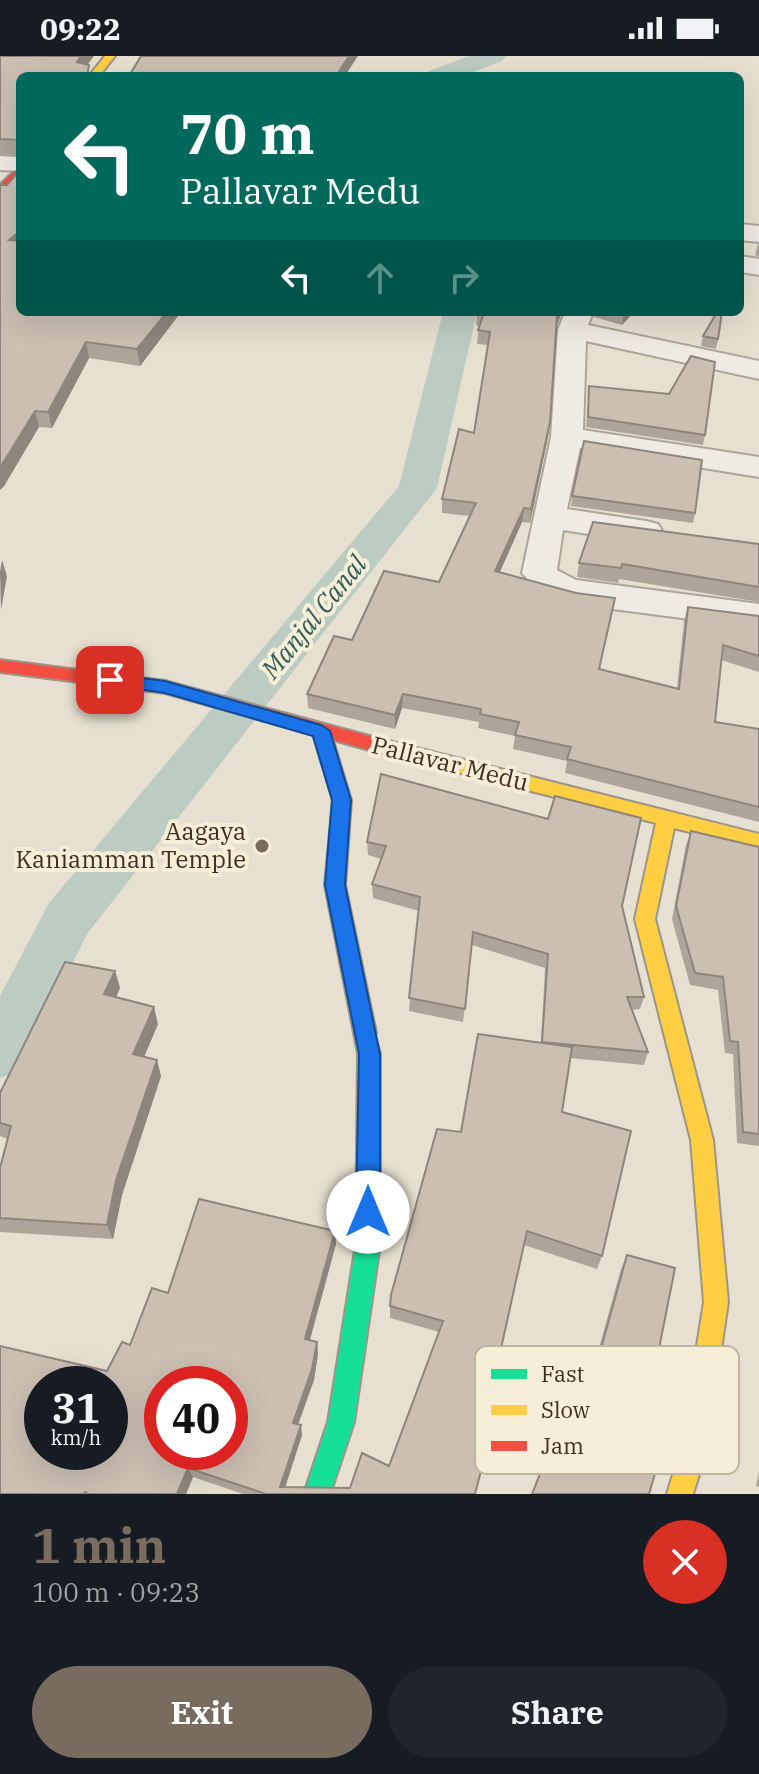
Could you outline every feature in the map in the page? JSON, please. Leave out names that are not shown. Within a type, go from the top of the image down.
[{"type":"street","points":[[97,72],[110,56]]},
{"type":"street","points":[[0,192],[16,171]]},
{"type":"street","points":[[759,370],[575,321],[567,437],[539,573],[551,585],[574,592],[759,616]]},
{"type":"street","points":[[567,437],[759,467]]},
{"type":"street","points":[[549,517],[673,536]]},
{"type":"street","name":"Pallavar Medu","points":[[0,666],[165,687],[321,731],[759,842]]},
{"type":"street","points":[[317,1494],[341,1422],[368,1244],[369,1054],[335,885],[342,800],[321,731]]},
{"type":"street","points":[[666,819],[645,919],[702,1140],[716,1302],[709,1346]]},
{"type":"street","points":[[680,1494],[686,1474]]},
{"type":"building","points":[[0,56],[81,56],[77,62],[89,65],[88,72],[16,72],[16,140],[0,139]]},
{"type":"building","points":[[141,56],[349,56],[339,72],[131,72]]},
{"type":"building","points":[[16,175],[16,234],[9,240],[16,241],[16,316],[164,316],[137,349],[86,342],[48,412],[35,411],[0,468],[0,185],[7,185]]},
{"type":"building","points":[[483,316],[557,316],[550,422],[531,509],[524,508],[495,571],[576,593],[615,598],[599,669],[679,689],[688,607],[759,616],[759,656],[723,645],[715,722],[759,729],[759,807],[567,759],[571,747],[515,735],[519,722],[480,714],[481,709],[403,694],[395,715],[307,694],[334,636],[352,640],[384,571],[439,582],[476,503],[442,499],[459,429],[474,433],[490,332],[478,330]]},
{"type":"building","points":[[715,316],[721,316],[718,339],[703,336]]},
{"type":"building","points":[[691,356],[715,362],[705,435],[588,417],[589,386],[669,394]]},
{"type":"building","points":[[584,441],[702,460],[695,513],[572,496]]},
{"type":"building","points":[[593,522],[759,544],[759,587],[622,564],[621,568],[579,563]]},
{"type":"building","points":[[381,774],[548,819],[555,796],[641,818],[622,906],[644,997],[627,997],[648,1052],[542,1042],[548,954],[473,932],[465,1009],[409,998],[420,897],[372,884],[386,846],[367,842]]},
{"type":"building","points":[[691,831],[759,847],[759,1134],[743,1132],[738,1042],[730,1041],[723,977],[695,973],[676,906]]},
{"type":"building","points":[[65,962],[115,971],[104,994],[154,1007],[133,1054],[157,1060],[116,1180],[107,1225],[0,1218],[0,1168],[11,1126],[0,1123],[0,1093]]},
{"type":"building","points":[[478,1034],[572,1047],[562,1112],[631,1131],[602,1256],[527,1231],[502,1346],[475,1346],[475,1474],[480,1474],[475,1494],[266,1494],[194,1470],[248,1470],[248,1366],[144,1366],[144,1470],[187,1470],[177,1494],[0,1494],[0,1346],[86,1366],[24,1366],[24,1470],[128,1470],[128,1366],[110,1366],[122,1342],[130,1345],[152,1288],[168,1293],[199,1199],[335,1231],[305,1339],[317,1342],[312,1369],[293,1423],[301,1425],[280,1487],[350,1488],[362,1453],[389,1466],[443,1321],[390,1306],[437,1129],[461,1132]]},
{"type":"building","points":[[627,1255],[675,1268],[659,1346],[602,1346]]},
{"type":"building","points":[[540,1474],[655,1474],[649,1494],[532,1494]]},
{"type":"waterway","name":"Manjal Canal","points":[[449,72],[493,56]]},
{"type":"waterway","name":"Manjal Canal","points":[[0,1052],[68,919],[418,488],[459,316]]},
{"type":"traffic: fast","points":[[317,1494],[341,1422],[368,1244],[369,1054],[365,1033]]},
{"type":"traffic: slow","points":[[97,72],[110,56]]},
{"type":"traffic: slow","points":[[321,731],[342,800],[335,885],[365,1033]]},
{"type":"traffic: slow","points":[[373,744],[759,842]]},
{"type":"traffic: slow","points":[[666,819],[645,919],[702,1140],[716,1302],[709,1346]]},
{"type":"traffic: slow","points":[[680,1494],[686,1474]]},
{"type":"traffic: jam","points":[[0,192],[16,174]]},
{"type":"traffic: jam","points":[[0,666],[165,687],[373,744]]},
{"type":"place","name":"Aagaya Kaniamman Temple","points":[[262,846]]},
{"type":"route","points":[[110,680],[165,687],[321,731],[342,800],[335,885],[369,1054],[368,1212]]}]
